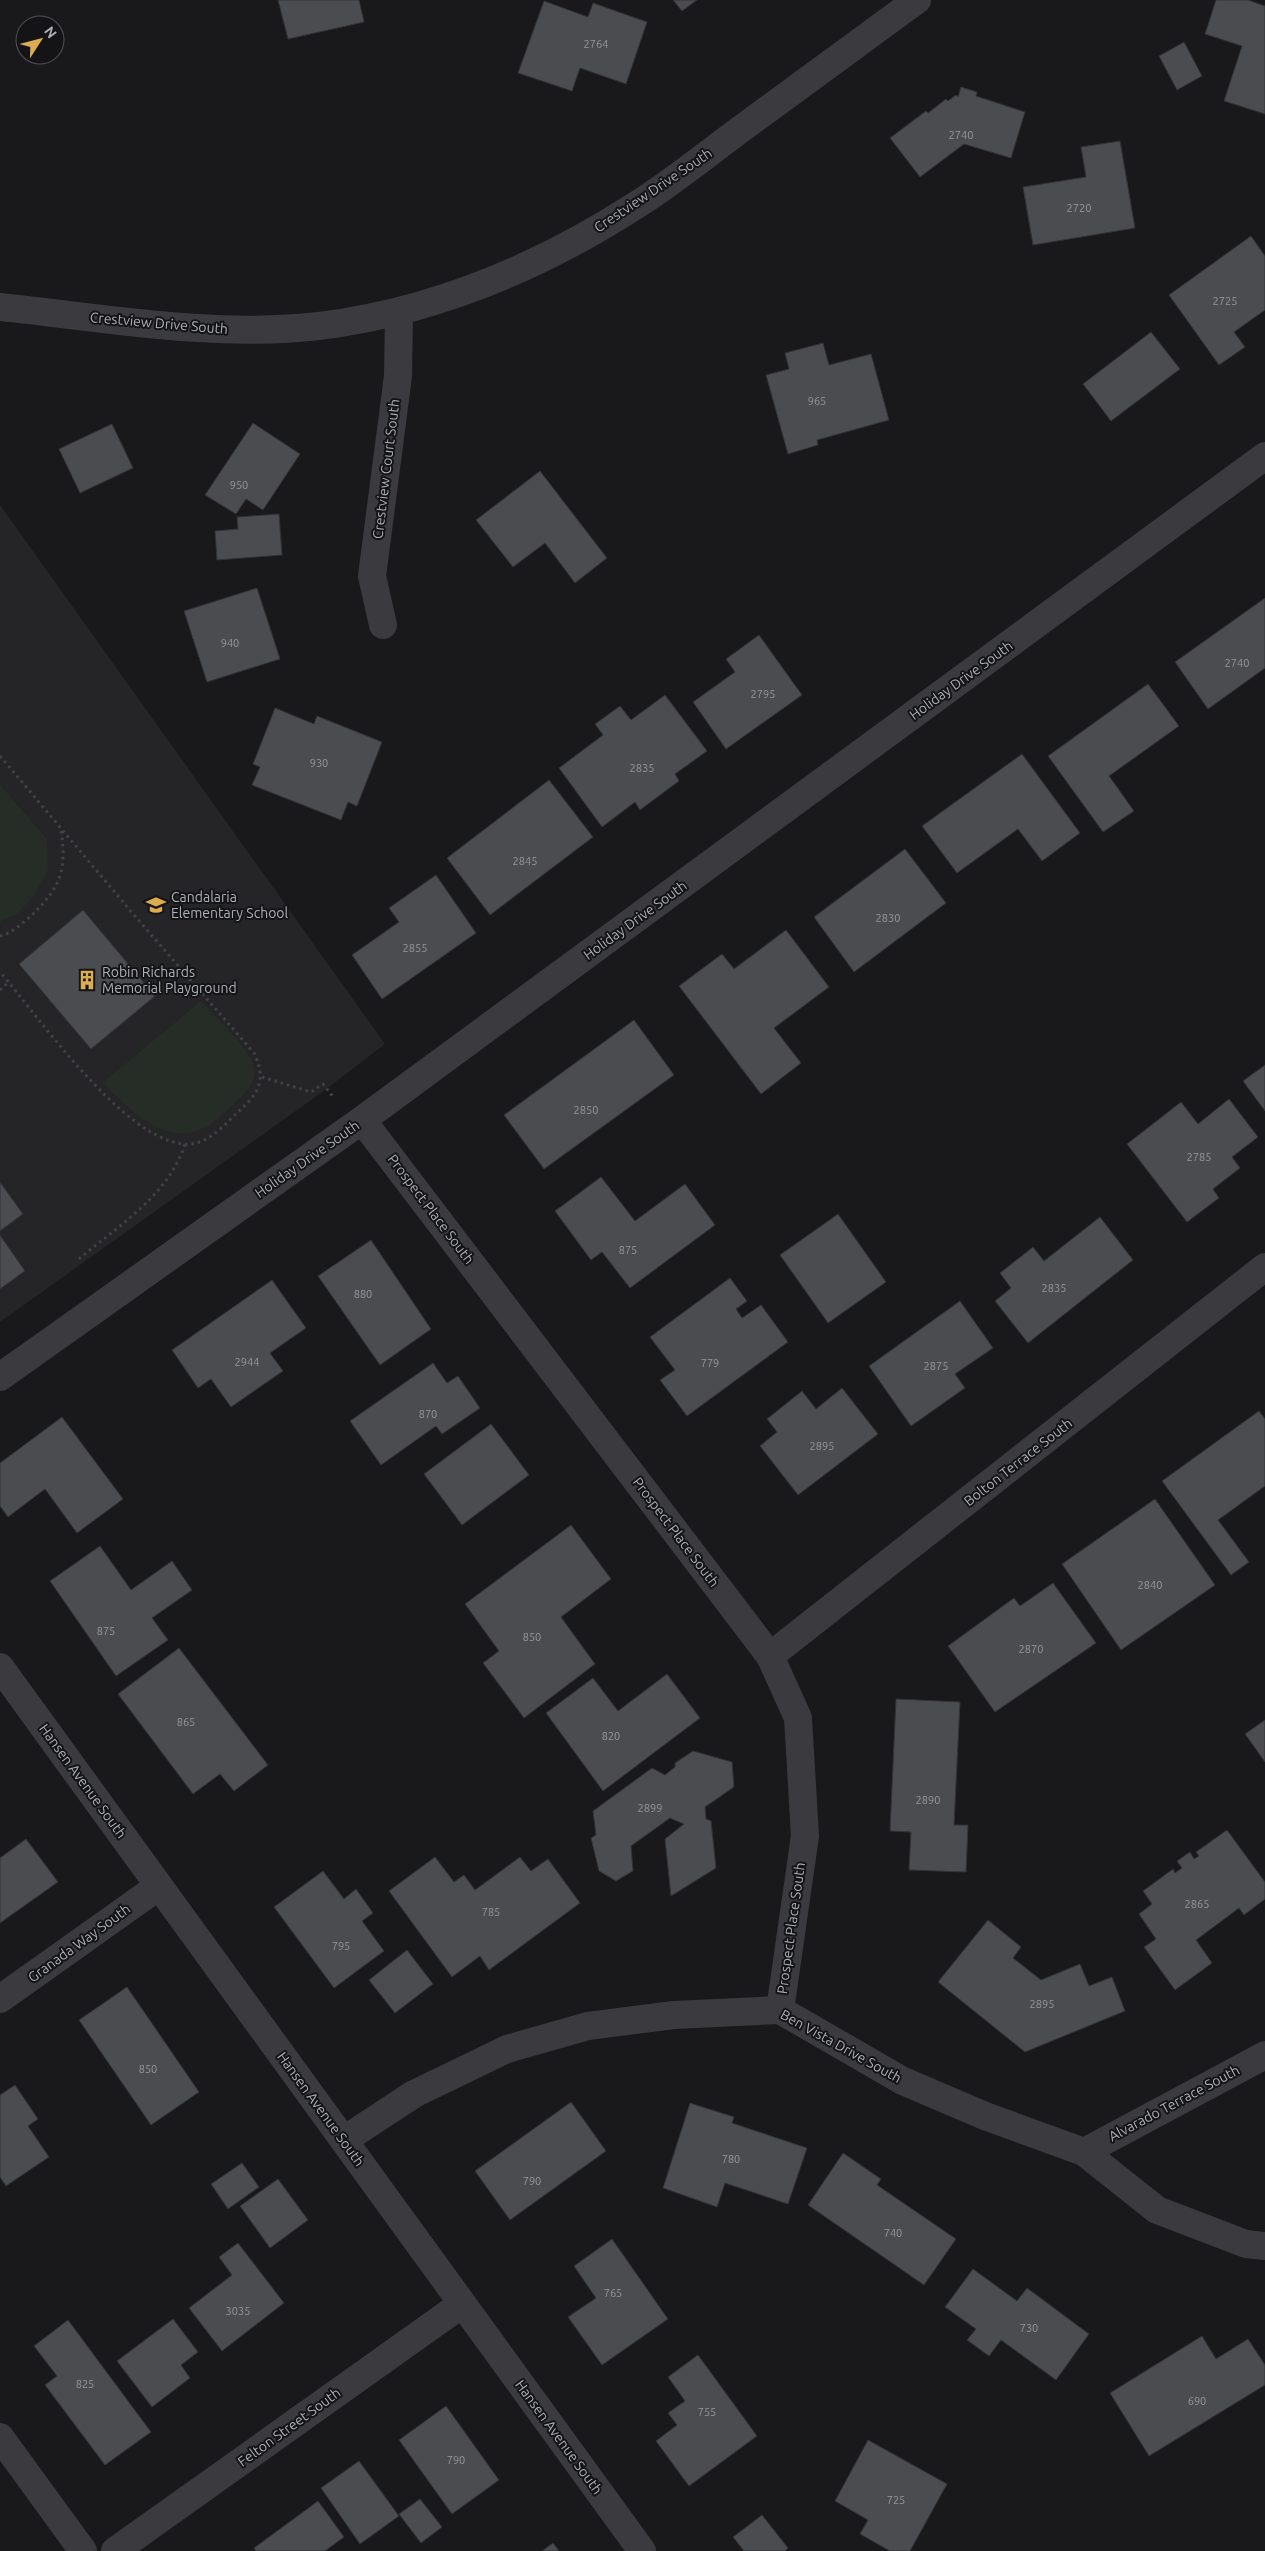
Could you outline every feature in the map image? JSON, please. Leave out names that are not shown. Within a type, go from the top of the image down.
[{"type":"street","name":"Crestview Drive South","points":[[0,307],[216,330],[318,326],[399,312],[475,288],[524,267],[592,233],[640,203],[917,0]]},
{"type":"street","name":"Crestview Court South","points":[[383,625],[372,576],[398,376],[399,312]]},
{"type":"street","name":"Holiday Drive South","points":[[0,1378],[358,1122],[1265,456]]},
{"type":"street","name":"Prospect Place South","points":[[358,1122],[770,1656],[798,1718],[805,1836],[780,2010]]},
{"type":"street","name":"Bolton Terrace South","points":[[770,1656],[1265,1267]]},
{"type":"street","name":"Hansen Avenue South","points":[[0,1667],[642,2551]]},
{"type":"street","name":"Granada Way South","points":[[0,2000],[159,1886]]},
{"type":"street","name":"Ben Vista Drive South","points":[[344,2140],[414,2094],[507,2049],[588,2026],[674,2015],[780,2010],[903,2081],[985,2116],[1084,2152],[1157,2210],[1246,2244],[1265,2246]]},
{"type":"street","name":"Alvarado Terrace South","points":[[1084,2152],[1265,2054]]},
{"type":"street","name":"Felton Street South","points":[[115,2551],[462,2304]]},
{"type":"street","points":[[0,2437],[83,2551]]},
{"type":"path","points":[[0,756],[246,1042],[260,1066],[262,1077],[251,1100],[213,1135],[201,1142],[185,1144],[151,1132],[108,1097],[84,1073],[0,972]]},
{"type":"path","points":[[0,936],[26,921],[49,898],[60,879],[64,852],[61,829]]},
{"type":"path","points":[[0,990],[9,982]]},
{"type":"path","points":[[262,1077],[311,1092],[323,1084],[358,1122]]},
{"type":"path","points":[[79,1259],[155,1195],[179,1161],[185,1144]]},
{"type":"shaded area","name":"Candalaria Elementary School","points":[[0,505],[385,1044],[321,1093],[0,1322],[0,1289],[25,1271],[0,1235],[0,1231],[23,1214],[0,1182],[0,922],[17,914],[47,839],[0,784]]},
{"type":"shaded area","points":[[0,784],[47,839],[48,870],[34,896],[17,914],[0,922]]},
{"type":"shaded area","points":[[201,1001],[245,1050],[255,1072],[250,1087],[218,1119],[206,1127],[191,1132],[176,1133],[149,1123],[124,1104],[102,1083]]},
{"type":"building","points":[[278,0],[359,0],[364,22],[288,39]]},
{"type":"building","points":[[673,0],[697,0],[682,11]]},
{"type":"building","points":[[1216,0],[1248,0],[1265,6],[1265,114],[1224,101],[1242,46],[1205,34]]},
{"type":"building","points":[[544,1],[588,17],[593,3],[647,22],[626,84],[580,68],[572,91],[518,73]]},
{"type":"building","points":[[1184,42],[1202,76],[1177,90],[1159,56]]},
{"type":"building","points":[[961,87],[977,92],[976,96],[1025,112],[1011,158],[964,144],[920,177],[890,138],[926,111],[928,113],[946,99],[948,101],[956,95],[958,97]]},
{"type":"building","points":[[1120,141],[1135,228],[1033,245],[1023,187],[1086,177],[1081,147]]},
{"type":"building","points":[[1251,236],[1265,256],[1265,310],[1234,332],[1245,347],[1219,365],[1169,295]]},
{"type":"building","points":[[1151,332],[1180,369],[1111,421],[1083,384]]},
{"type":"building","points":[[823,343],[829,365],[871,354],[889,420],[817,440],[818,445],[788,454],[766,375],[789,369],[785,353]]},
{"type":"building","points":[[253,423],[300,454],[263,510],[246,499],[236,514],[205,495]]},
{"type":"building","points":[[112,424],[133,468],[80,493],[59,449]]},
{"type":"building","points":[[540,471],[607,558],[575,583],[545,543],[513,567],[476,520]]},
{"type":"building","points":[[279,514],[282,555],[217,560],[215,531],[238,529],[237,517]]},
{"type":"building","points":[[257,588],[280,659],[207,682],[184,611]]},
{"type":"building","points":[[1265,598],[1265,668],[1208,709],[1175,662]]},
{"type":"building","points":[[759,635],[802,695],[726,749],[693,702],[735,672],[726,659]]},
{"type":"building","points":[[1148,684],[1179,726],[1109,776],[1134,811],[1103,832],[1048,756]]},
{"type":"building","points":[[665,695],[707,751],[675,774],[679,781],[640,810],[635,802],[602,827],[559,768],[603,735],[595,724],[620,706],[631,720]]},
{"type":"building","points":[[275,708],[314,724],[317,716],[382,742],[357,806],[348,802],[341,820],[252,785],[260,767],[253,764]]},
{"type":"building","points":[[1022,754],[1080,833],[1042,861],[1018,829],[957,873],[922,826]]},
{"type":"building","points":[[549,780],[593,837],[490,915],[447,858]]},
{"type":"building","points":[[905,849],[946,903],[854,972],[814,917]]},
{"type":"building","points":[[436,875],[476,933],[382,999],[352,955],[399,922],[389,908]]},
{"type":"building","name":"Robin Richards Memorial Playground","points":[[83,910],[155,996],[91,1049],[19,964]]},
{"type":"building","points":[[786,930],[829,987],[774,1028],[801,1063],[761,1094],[679,986],[722,954],[734,969]]},
{"type":"building","points":[[634,1020],[674,1075],[544,1169],[504,1115]]},
{"type":"building","points":[[1265,1065],[1265,1111],[1243,1081]]},
{"type":"building","points":[[1229,1099],[1258,1137],[1232,1157],[1240,1168],[1213,1189],[1219,1198],[1187,1222],[1127,1144],[1181,1102],[1198,1124]]},
{"type":"building","points":[[601,1177],[635,1221],[685,1184],[715,1225],[630,1288],[602,1252],[591,1260],[555,1211]]},
{"type":"building","points":[[0,1182],[23,1214],[0,1231]]},
{"type":"building","points":[[838,1214],[886,1282],[828,1323],[780,1255]]},
{"type":"building","points":[[1100,1217],[1133,1260],[1028,1343],[995,1301],[1011,1288],[1000,1273],[1033,1247],[1044,1261]]},
{"type":"building","points":[[0,1235],[25,1271],[0,1289]]},
{"type":"building","points":[[371,1240],[431,1329],[380,1365],[318,1276]]},
{"type":"building","points":[[730,1278],[747,1301],[736,1309],[742,1318],[761,1305],[788,1342],[687,1416],[660,1380],[675,1370],[650,1337]]},
{"type":"building","points":[[272,1280],[306,1328],[270,1353],[283,1371],[231,1407],[211,1379],[198,1388],[172,1350]]},
{"type":"building","points":[[960,1301],[993,1348],[955,1374],[965,1388],[911,1426],[869,1366]]},
{"type":"building","points":[[433,1363],[447,1383],[458,1376],[480,1408],[442,1434],[436,1426],[381,1465],[350,1421]]},
{"type":"building","points":[[842,1388],[878,1434],[798,1495],[760,1446],[777,1432],[767,1419],[802,1391],[816,1409]]},
{"type":"building","points":[[1259,1411],[1265,1419],[1265,1486],[1218,1520],[1249,1562],[1231,1575],[1162,1481]]},
{"type":"building","points":[[62,1417],[123,1499],[77,1533],[45,1489],[8,1517],[0,1506],[0,1463]]},
{"type":"building","points":[[491,1424],[529,1475],[462,1525],[424,1474]]},
{"type":"building","points":[[1155,1499],[1215,1585],[1121,1650],[1062,1564]]},
{"type":"building","points":[[571,1525],[611,1579],[561,1617],[595,1664],[524,1718],[483,1663],[499,1651],[465,1604]]},
{"type":"building","points":[[100,1546],[131,1590],[172,1561],[192,1590],[152,1618],[168,1640],[116,1676],[50,1581]]},
{"type":"building","points":[[1053,1583],[1096,1643],[995,1712],[948,1646],[1014,1598],[1020,1606]]},
{"type":"building","points":[[179,1648],[268,1765],[234,1791],[220,1774],[193,1794],[118,1694]]},
{"type":"building","points":[[667,1674],[700,1718],[603,1791],[546,1713],[593,1678],[618,1711]]},
{"type":"building","points":[[896,1699],[960,1702],[954,1825],[968,1825],[966,1872],[909,1870],[911,1832],[890,1831]]},
{"type":"building","points":[[1265,1720],[1265,1762],[1245,1734]]},
{"type":"building","points":[[693,1751],[732,1762],[734,1787],[705,1807],[706,1819],[711,1821],[716,1868],[671,1896],[665,1839],[684,1824],[670,1818],[631,1846],[633,1871],[616,1881],[599,1871],[591,1838],[596,1835],[593,1811],[652,1768],[665,1775],[675,1767],[675,1763]]},
{"type":"building","points":[[1227,1830],[1265,1882],[1265,1899],[1244,1915],[1239,1908],[1196,1940],[1212,1963],[1175,1990],[1144,1947],[1156,1939],[1139,1914],[1152,1904],[1143,1891],[1173,1869],[1175,1873],[1182,1868],[1177,1861],[1190,1852],[1194,1859],[1199,1856],[1196,1852]]},
{"type":"building","points":[[26,1839],[58,1882],[0,1923],[0,1858]]},
{"type":"building","points":[[435,1857],[454,1882],[464,1875],[475,1890],[520,1857],[531,1871],[548,1859],[580,1903],[489,1970],[480,1956],[452,1977],[389,1891]]},
{"type":"building","points":[[323,1871],[344,1899],[356,1889],[373,1913],[362,1921],[384,1951],[334,1988],[274,1907]]},
{"type":"building","points":[[988,1920],[1021,1947],[1013,1958],[1041,1980],[1080,1964],[1089,1986],[1112,1977],[1125,2011],[1025,2052],[938,1982]]},
{"type":"building","points":[[407,1950],[433,1984],[395,2013],[369,1980]]},
{"type":"building","points":[[127,1987],[199,2092],[151,2125],[79,2020]]},
{"type":"building","points":[[15,2085],[38,2119],[28,2126],[49,2157],[6,2186],[0,2177],[0,2095]]},
{"type":"building","points":[[571,2102],[606,2151],[510,2220],[475,2171]]},
{"type":"building","points":[[690,2103],[734,2117],[732,2123],[807,2148],[788,2204],[725,2183],[717,2207],[663,2188]]},
{"type":"building","points":[[843,2153],[881,2179],[877,2185],[956,2239],[924,2285],[808,2205]]},
{"type":"building","points":[[242,2163],[259,2187],[228,2209],[211,2184]]},
{"type":"building","points":[[278,2179],[308,2220],[270,2248],[240,2206]]},
{"type":"building","points":[[612,2239],[668,2319],[602,2365],[568,2317],[596,2298],[574,2266]]},
{"type":"building","points":[[238,2243],[284,2303],[222,2351],[189,2308],[232,2275],[219,2257]]},
{"type":"building","points":[[973,2269],[1017,2301],[1027,2288],[1089,2334],[1056,2380],[1001,2340],[989,2356],[967,2340],[976,2329],[945,2307]]},
{"type":"building","points":[[173,2319],[198,2352],[181,2365],[190,2378],[152,2407],[117,2361]]},
{"type":"building","points":[[68,2320],[151,2432],[105,2465],[45,2385],[57,2376],[34,2346]]},
{"type":"building","points":[[1202,2336],[1216,2359],[1248,2339],[1265,2365],[1265,2385],[1149,2456],[1110,2393]]},
{"type":"building","points":[[698,2355],[757,2436],[689,2486],[656,2441],[677,2425],[668,2413],[685,2401],[668,2377]]},
{"type":"building","points":[[446,2406],[499,2480],[452,2514],[399,2440]]},
{"type":"building","points":[[868,2440],[947,2484],[910,2551],[890,2551],[860,2534],[868,2520],[835,2501]]},
{"type":"building","points":[[359,2461],[399,2516],[360,2544],[321,2488]]},
{"type":"building","points":[[420,2499],[442,2527],[421,2543],[399,2514]]},
{"type":"building","points":[[318,2501],[344,2537],[325,2551],[256,2551],[254,2548]]},
{"type":"building","points":[[762,2515],[788,2548],[785,2551],[744,2551],[733,2537]]},
{"type":"building","points":[[553,2543],[559,2551],[542,2551]]},
{"type":"place","name":"Candalaria Elementary School","points":[[156,905]]},
{"type":"place","name":"Robin Richards Memorial Playground","points":[[87,980]]}]
